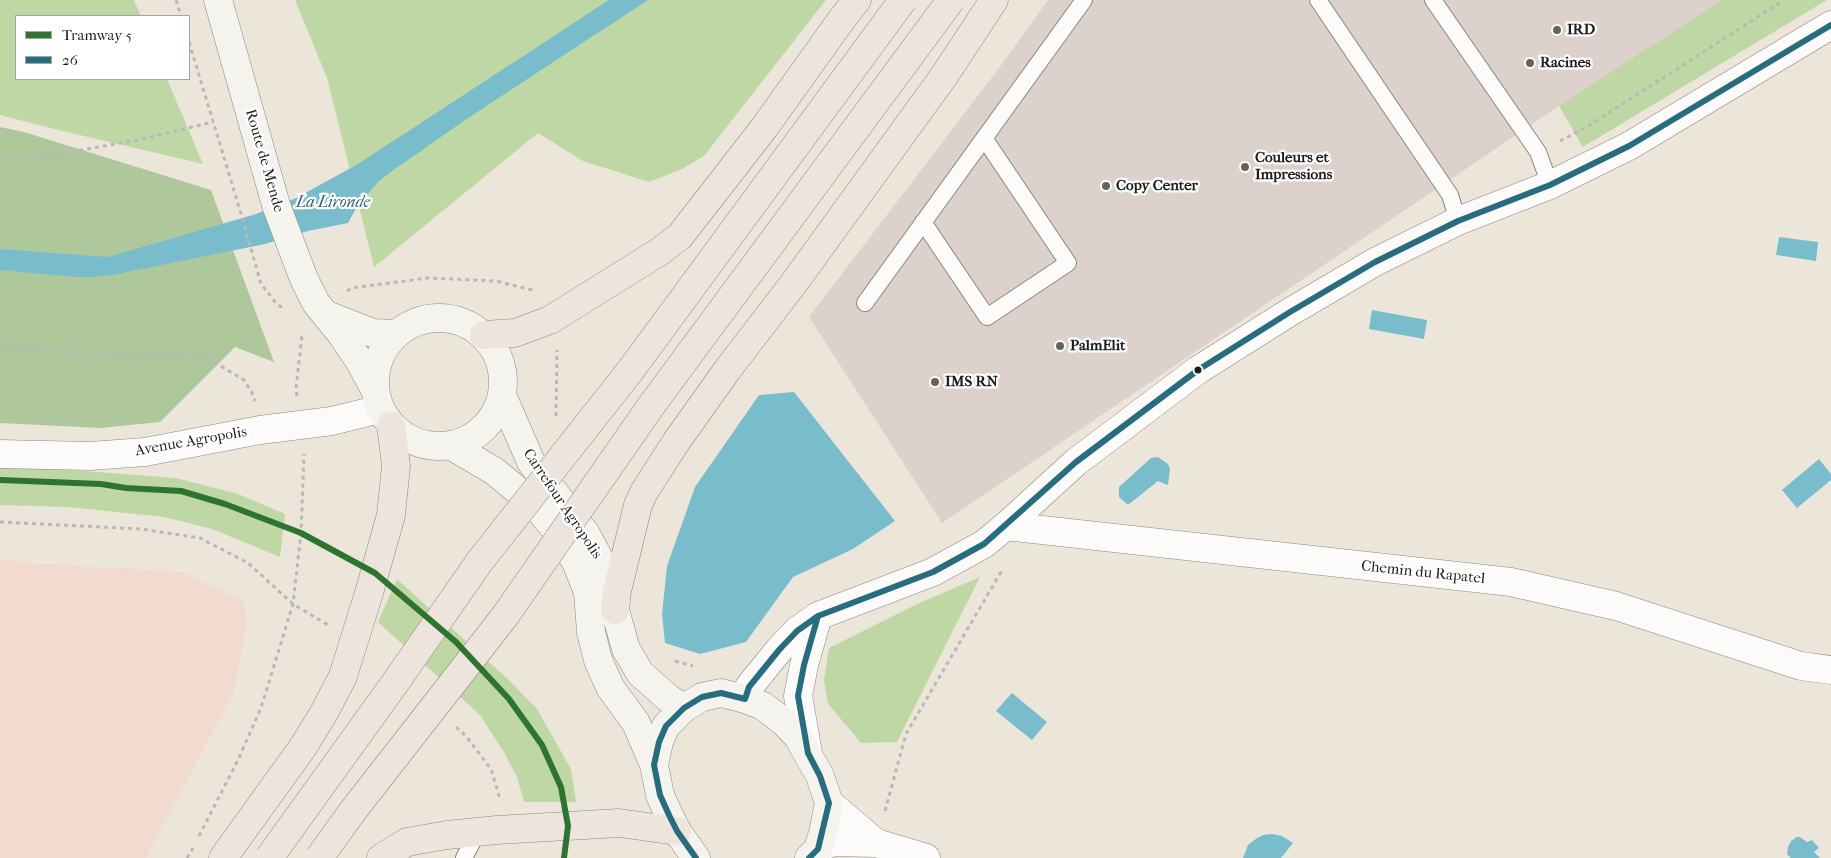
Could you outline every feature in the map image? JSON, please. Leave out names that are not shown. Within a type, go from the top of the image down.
[{"type":"main road","name":"Route de Mende","points":[[218,0],[276,205],[304,280],[316,303],[360,362],[382,408]]},
{"type":"main road","points":[[484,335],[516,332],[550,320],[659,252],[680,236],[764,128],[857,0]]},
{"type":"main road","points":[[269,858],[480,561],[630,371],[903,0]]},
{"type":"main road","points":[[319,858],[352,812],[511,609],[651,406],[952,0]]},
{"type":"main road","points":[[615,610],[617,591],[638,506],[644,492],[676,442],[717,385],[794,283],[944,76],[994,0]]},
{"type":"main road","points":[[326,315],[373,333],[394,334]]},
{"type":"main road","name":"Carrefour Agropolis","points":[[430,318],[450,318],[468,324],[484,335],[497,352],[503,373],[502,395],[493,416],[478,433],[464,441],[450,445],[424,445],[406,437],[382,408],[374,368],[382,350],[394,334],[411,323],[430,318]]},
{"type":"main road","name":"Carrefour Agropolis","points":[[502,395],[531,462],[586,534],[602,564],[626,649],[640,673],[668,698],[684,708]]},
{"type":"main road","points":[[223,858],[303,747],[343,676],[370,593],[391,515],[396,466],[382,408]]},
{"type":"main road","name":"Carrefour Agropolis","points":[[450,445],[494,471],[522,494],[555,529],[576,562],[588,592],[591,632],[598,660],[610,687],[636,723],[654,765],[660,795],[677,831],[696,858]]},
{"type":"main road","name":"Carrefour Agropolis","points":[[654,765],[659,742],[666,726],[684,708],[702,697],[720,693],[763,706],[784,722],[798,736],[820,776],[829,803],[823,833],[813,853]]},
{"type":"main road","points":[[381,858],[407,842],[477,833],[619,823],[677,831]]},
{"type":"street","points":[[745,699],[749,687],[779,650],[797,631],[818,616],[892,586],[933,572],[984,544],[1076,462],[1198,370],[1290,312],[1375,262],[1458,221],[1550,185],[1629,146],[1831,25]]},
{"type":"street","name":"Avenue Agropolis","points":[[0,454],[90,456],[145,452],[260,430],[332,421],[382,408]]},
{"type":"street","name":"Chemin du Rapatel","points":[[1006,526],[1511,582],[1616,606],[1801,666],[1831,670]]},
{"type":"street","points":[[808,753],[798,696],[804,665],[818,616]]},
{"type":"street","points":[[829,803],[876,843]]},
{"type":"street","points":[[813,853],[832,842],[876,843],[926,858]]},
{"type":"lane","points":[[865,302],[1084,0]]},
{"type":"lane","points":[[1318,0],[1450,195],[1458,221]]},
{"type":"lane","points":[[1433,0],[1538,152],[1550,185]]},
{"type":"lane","points":[[923,222],[986,317],[1068,263],[984,138]]},
{"type":"lane","points":[[464,858],[477,833]]},
{"type":"path","points":[[176,0],[181,15]]},
{"type":"path","points":[[190,46],[261,284]]},
{"type":"path","points":[[0,159],[32,159],[137,140],[213,122]]},
{"type":"path","points":[[352,288],[428,278],[496,281],[542,293]]},
{"type":"path","points":[[298,398],[296,389],[302,329]]},
{"type":"path","points":[[0,347],[136,356],[187,354],[209,359],[244,380],[252,393],[259,411],[260,430]]},
{"type":"path","points":[[187,858],[238,760],[261,708],[293,604],[301,533],[305,448]]},
{"type":"path","points":[[0,522],[141,528],[200,538],[248,563],[293,604]]},
{"type":"path","points":[[876,843],[906,734],[1001,572],[984,544]]},
{"type":"path","points":[[672,661],[696,667]]},
{"type":"shaded area","points":[[1048,0],[1721,0],[1559,106],[942,523],[809,317],[1002,64]]},
{"type":"shaded area","points":[[0,559],[28,563],[183,572],[244,601],[247,624],[234,692],[146,858],[0,858]]},
{"type":"green space","points":[[0,0],[134,0],[141,15],[15,15],[15,80],[167,80],[203,164],[54,129],[0,115]]},
{"type":"green space","points":[[295,0],[826,0],[704,156],[682,169],[649,182],[583,161],[538,133],[374,267],[327,78]]},
{"type":"green space","points":[[1721,0],[1827,0],[1583,147],[1559,106]]},
{"type":"green space","points":[[0,127],[24,132],[211,190],[274,362],[235,347],[160,422],[100,428],[0,423]]},
{"type":"green space","points":[[0,467],[176,478],[238,494],[285,514],[280,557],[212,529],[164,517],[69,507],[0,505]]},
{"type":"green space","points":[[980,577],[897,742],[861,743],[828,704],[824,680],[829,648],[917,604]]},
{"type":"green space","points":[[397,579],[510,681],[537,709],[571,769],[576,802],[524,802],[517,777],[480,715],[378,622]]},
{"type":"water","name":"La Lironde","points":[[609,0],[648,0],[468,118],[395,169],[379,181],[358,205],[348,223],[308,231],[265,244],[112,275],[76,277],[0,270],[0,249],[108,257],[256,214],[296,198],[358,164]]},
{"type":"water","points":[[1779,237],[1818,242],[1816,261],[1776,255]]},
{"type":"water","points":[[1372,310],[1427,320],[1424,339],[1369,329]]},
{"type":"water","points":[[794,392],[895,521],[853,549],[793,577],[746,642],[700,654],[665,643],[662,614],[667,566],[695,487],[759,395]]},
{"type":"water","points":[[1158,457],[1168,464],[1170,469],[1168,485],[1158,481],[1128,505],[1119,497],[1119,487],[1151,458]]},
{"type":"water","points":[[1819,459],[1831,474],[1831,480],[1797,508],[1782,490]]},
{"type":"water","points":[[1012,693],[1047,722],[1032,740],[996,711]]},
{"type":"water","points":[[1263,835],[1282,836],[1293,843],[1281,858],[1243,858],[1248,845]]},
{"type":"water","points":[[1797,837],[1807,842],[1812,840],[1819,848],[1814,852],[1820,858],[1791,858],[1787,854],[1788,847],[1791,841]]},
{"type":"tram line","name":"5","points":[[0,480],[101,484],[126,488],[181,491],[225,504],[301,533],[375,573],[456,642],[509,699],[542,745],[561,787],[568,826],[564,858]]},
{"type":"transit line","name":"26","points":[[696,858],[677,831],[669,815],[660,795],[654,765],[659,742],[666,726],[684,708],[702,697],[721,693],[745,699],[749,687],[779,650],[797,631],[818,616],[933,572],[984,544],[1076,462],[1198,370],[1290,312],[1375,262],[1458,221],[1550,185],[1629,146],[1831,25]]},
{"type":"transit line","name":"26","points":[[809,858],[818,849],[829,803],[820,776],[808,753],[798,696],[804,665],[818,616]]},
{"type":"place","name":"IRD","points":[[1557,30]]},
{"type":"place","name":"Racines","points":[[1530,63]]},
{"type":"place","name":"Couleurs et Impressions","points":[[1245,167]]},
{"type":"place","name":"Copy Center","points":[[1106,186]]},
{"type":"place","name":"PalmElit","points":[[1060,346]]},
{"type":"place","name":"IMS RN","points":[[935,382]]}]
